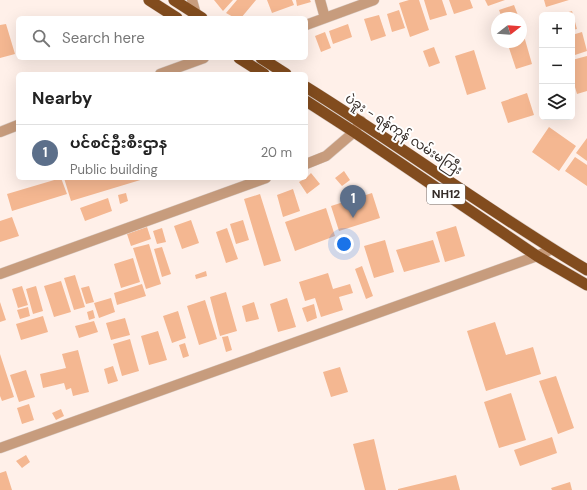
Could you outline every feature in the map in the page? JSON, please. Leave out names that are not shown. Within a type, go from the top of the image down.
[{"type":"highway","points":[[149,0],[174,16]]},
{"type":"highway","points":[[174,0],[197,16]]},
{"type":"highway","points":[[242,60],[261,72]]},
{"type":"highway","points":[[263,60],[283,72]]},
{"type":"highway","name":"ပဲခူး - ရန်ကုန် လမ်းမကြီး","points":[[308,88],[361,121],[552,249],[587,270]]},
{"type":"highway","name":"ပဲခူး - ရန်ကုန် လမ်းမကြီး","points":[[308,102],[537,256],[587,285]]},
{"type":"street","points":[[192,0],[198,16]]},
{"type":"street","points":[[320,0],[325,18]]},
{"type":"street","points":[[308,23],[374,0]]},
{"type":"street","points":[[166,72],[198,60]]},
{"type":"street","points":[[308,163],[326,156],[354,132],[361,121]]},
{"type":"street","points":[[0,132],[16,126]]},
{"type":"street","points":[[0,274],[260,180]]},
{"type":"street","points":[[0,448],[537,256],[552,249]]},
{"type":"building","points":[[214,0],[233,0],[223,11]]},
{"type":"building","points":[[237,0],[256,0],[243,16],[231,16],[226,13]]},
{"type":"building","points":[[267,0],[292,0],[294,5],[272,13]]},
{"type":"building","points":[[296,0],[310,0],[311,2],[297,6]]},
{"type":"building","points":[[409,0],[419,0],[429,30],[410,37],[399,3]]},
{"type":"building","points":[[424,0],[442,0],[447,15],[430,20]]},
{"type":"building","points":[[449,0],[470,0],[473,8],[454,14]]},
{"type":"building","points":[[485,0],[505,0],[488,6]]},
{"type":"building","points":[[544,0],[569,0],[546,7]]},
{"type":"building","points":[[514,5],[517,12],[500,12],[499,10]]},
{"type":"building","points":[[399,10],[405,28],[392,32],[387,14]]},
{"type":"building","points":[[379,15],[386,36],[371,41],[364,19]]},
{"type":"building","points":[[6,24],[15,54],[0,58],[0,25]]},
{"type":"building","points":[[348,24],[352,37],[333,44],[329,31]]},
{"type":"building","points":[[325,32],[331,48],[321,52],[315,36]]},
{"type":"building","points":[[582,32],[587,51],[575,55],[575,48],[575,34]]},
{"type":"building","points":[[527,46],[532,64],[516,69],[509,48],[527,48]]},
{"type":"building","points":[[434,47],[440,63],[429,67],[423,51]]},
{"type":"building","points":[[474,50],[486,89],[467,95],[455,56]]},
{"type":"building","points":[[587,56],[587,91],[577,94],[575,87],[575,59]]},
{"type":"building","points":[[527,93],[534,115],[508,123],[501,102]]},
{"type":"building","points":[[549,127],[576,146],[559,171],[532,152]]},
{"type":"building","points":[[587,138],[587,161],[576,153]]},
{"type":"building","points":[[575,157],[587,165],[587,186],[565,171]]},
{"type":"building","points":[[344,171],[350,180],[342,186],[335,178]]},
{"type":"building","points":[[311,173],[320,184],[307,194],[299,182],[308,180],[308,176]]},
{"type":"building","points":[[54,180],[62,180],[67,194],[12,211],[7,194]]},
{"type":"building","points":[[65,180],[140,180],[71,201]]},
{"type":"building","points":[[293,189],[300,211],[283,217],[277,195]]},
{"type":"building","points":[[126,193],[128,201],[120,204],[118,195]]},
{"type":"building","points":[[372,193],[380,218],[339,231],[331,206]]},
{"type":"building","points":[[260,194],[281,261],[264,266],[244,199]]},
{"type":"building","points":[[108,198],[112,211],[85,221],[80,208]]},
{"type":"building","points":[[326,208],[335,236],[295,251],[285,222]]},
{"type":"building","points":[[12,217],[19,236],[0,242],[0,221]]},
{"type":"building","points":[[191,220],[199,243],[182,249],[174,226]]},
{"type":"building","points":[[243,220],[249,240],[236,244],[230,224]]},
{"type":"building","points":[[456,226],[465,256],[445,262],[436,232]]},
{"type":"building","points":[[147,227],[151,239],[131,246],[127,234]]},
{"type":"building","points":[[162,228],[166,242],[157,244],[153,231]]},
{"type":"building","points":[[227,228],[238,259],[226,263],[216,232]]},
{"type":"building","points":[[385,240],[394,272],[374,278],[364,246]]},
{"type":"building","points":[[433,240],[440,262],[404,272],[396,250]]},
{"type":"building","points":[[149,244],[161,284],[146,289],[133,248]]},
{"type":"building","points":[[162,247],[171,274],[162,277],[154,249]]},
{"type":"building","points":[[133,258],[140,282],[121,288],[114,264]]},
{"type":"building","points":[[362,266],[373,296],[366,299],[355,269]]},
{"type":"building","points":[[206,271],[207,276],[196,279],[195,275]]},
{"type":"building","points":[[328,273],[333,289],[350,284],[353,293],[339,297],[343,310],[321,317],[315,298],[305,301],[299,282]]},
{"type":"building","points":[[75,275],[85,307],[74,310],[64,278]]},
{"type":"building","points":[[61,281],[71,312],[54,317],[44,286]]},
{"type":"building","points":[[142,284],[146,296],[117,305],[114,293]]},
{"type":"building","points":[[22,286],[28,305],[18,308],[12,289]]},
{"type":"building","points":[[36,286],[43,311],[33,314],[26,289]]},
{"type":"building","points":[[89,286],[94,302],[86,304],[81,288]]},
{"type":"building","points":[[226,292],[237,331],[220,336],[210,297]]},
{"type":"building","points":[[111,298],[115,312],[99,318],[94,303]]},
{"type":"building","points":[[287,298],[296,327],[278,332],[270,304]]},
{"type":"building","points":[[205,300],[217,339],[199,345],[187,306]]},
{"type":"building","points":[[0,302],[6,320],[0,322]]},
{"type":"building","points":[[254,302],[259,319],[246,322],[242,306]]},
{"type":"building","points":[[314,304],[317,318],[307,322],[302,308]]},
{"type":"building","points":[[28,307],[30,316],[20,319],[17,310]]},
{"type":"building","points":[[93,310],[95,318],[89,320],[87,312]]},
{"type":"building","points":[[178,311],[186,338],[172,343],[163,316]]},
{"type":"building","points":[[43,316],[48,332],[21,340],[16,324]]},
{"type":"building","points":[[125,318],[130,335],[111,340],[106,323]]},
{"type":"building","points":[[94,321],[98,332],[79,338],[75,326]]},
{"type":"building","points":[[495,322],[506,355],[533,347],[541,374],[486,391],[467,331]]},
{"type":"building","points":[[158,331],[167,360],[149,365],[141,336]]},
{"type":"building","points":[[228,336],[232,350],[226,352],[222,337]]},
{"type":"building","points":[[130,339],[139,371],[122,376],[113,344]]},
{"type":"building","points":[[185,343],[189,356],[183,358],[179,345]]},
{"type":"building","points":[[78,350],[89,392],[73,396],[71,388],[66,390],[64,383],[43,388],[40,374],[66,368],[62,354]]},
{"type":"building","points":[[0,354],[14,397],[2,401],[0,396]]},
{"type":"building","points":[[113,366],[118,381],[108,384],[104,369]]},
{"type":"building","points":[[340,367],[348,392],[331,397],[323,372]]},
{"type":"building","points":[[26,370],[35,397],[19,402],[10,375]]},
{"type":"building","points":[[556,376],[574,428],[558,434],[539,381]]},
{"type":"building","points":[[511,393],[526,440],[499,448],[484,402]]},
{"type":"building","points":[[29,404],[34,420],[22,424],[17,408]]},
{"type":"building","points":[[61,409],[64,416],[56,420],[52,413]]},
{"type":"building","points":[[552,437],[557,453],[520,466],[514,450]]},
{"type":"building","points":[[374,439],[386,490],[365,490],[353,444]]},
{"type":"building","points":[[26,455],[30,462],[22,468],[16,461]]},
{"type":"building","points":[[6,471],[12,490],[0,490],[0,473]]},
{"type":"building","points":[[456,475],[460,490],[398,490],[398,489]]},
{"type":"building","points":[[570,482],[572,490],[552,490],[551,488]]},
{"type":"place","name":"ပင်စင်ဦးစီးဌာန","points":[[353,218]]}]
